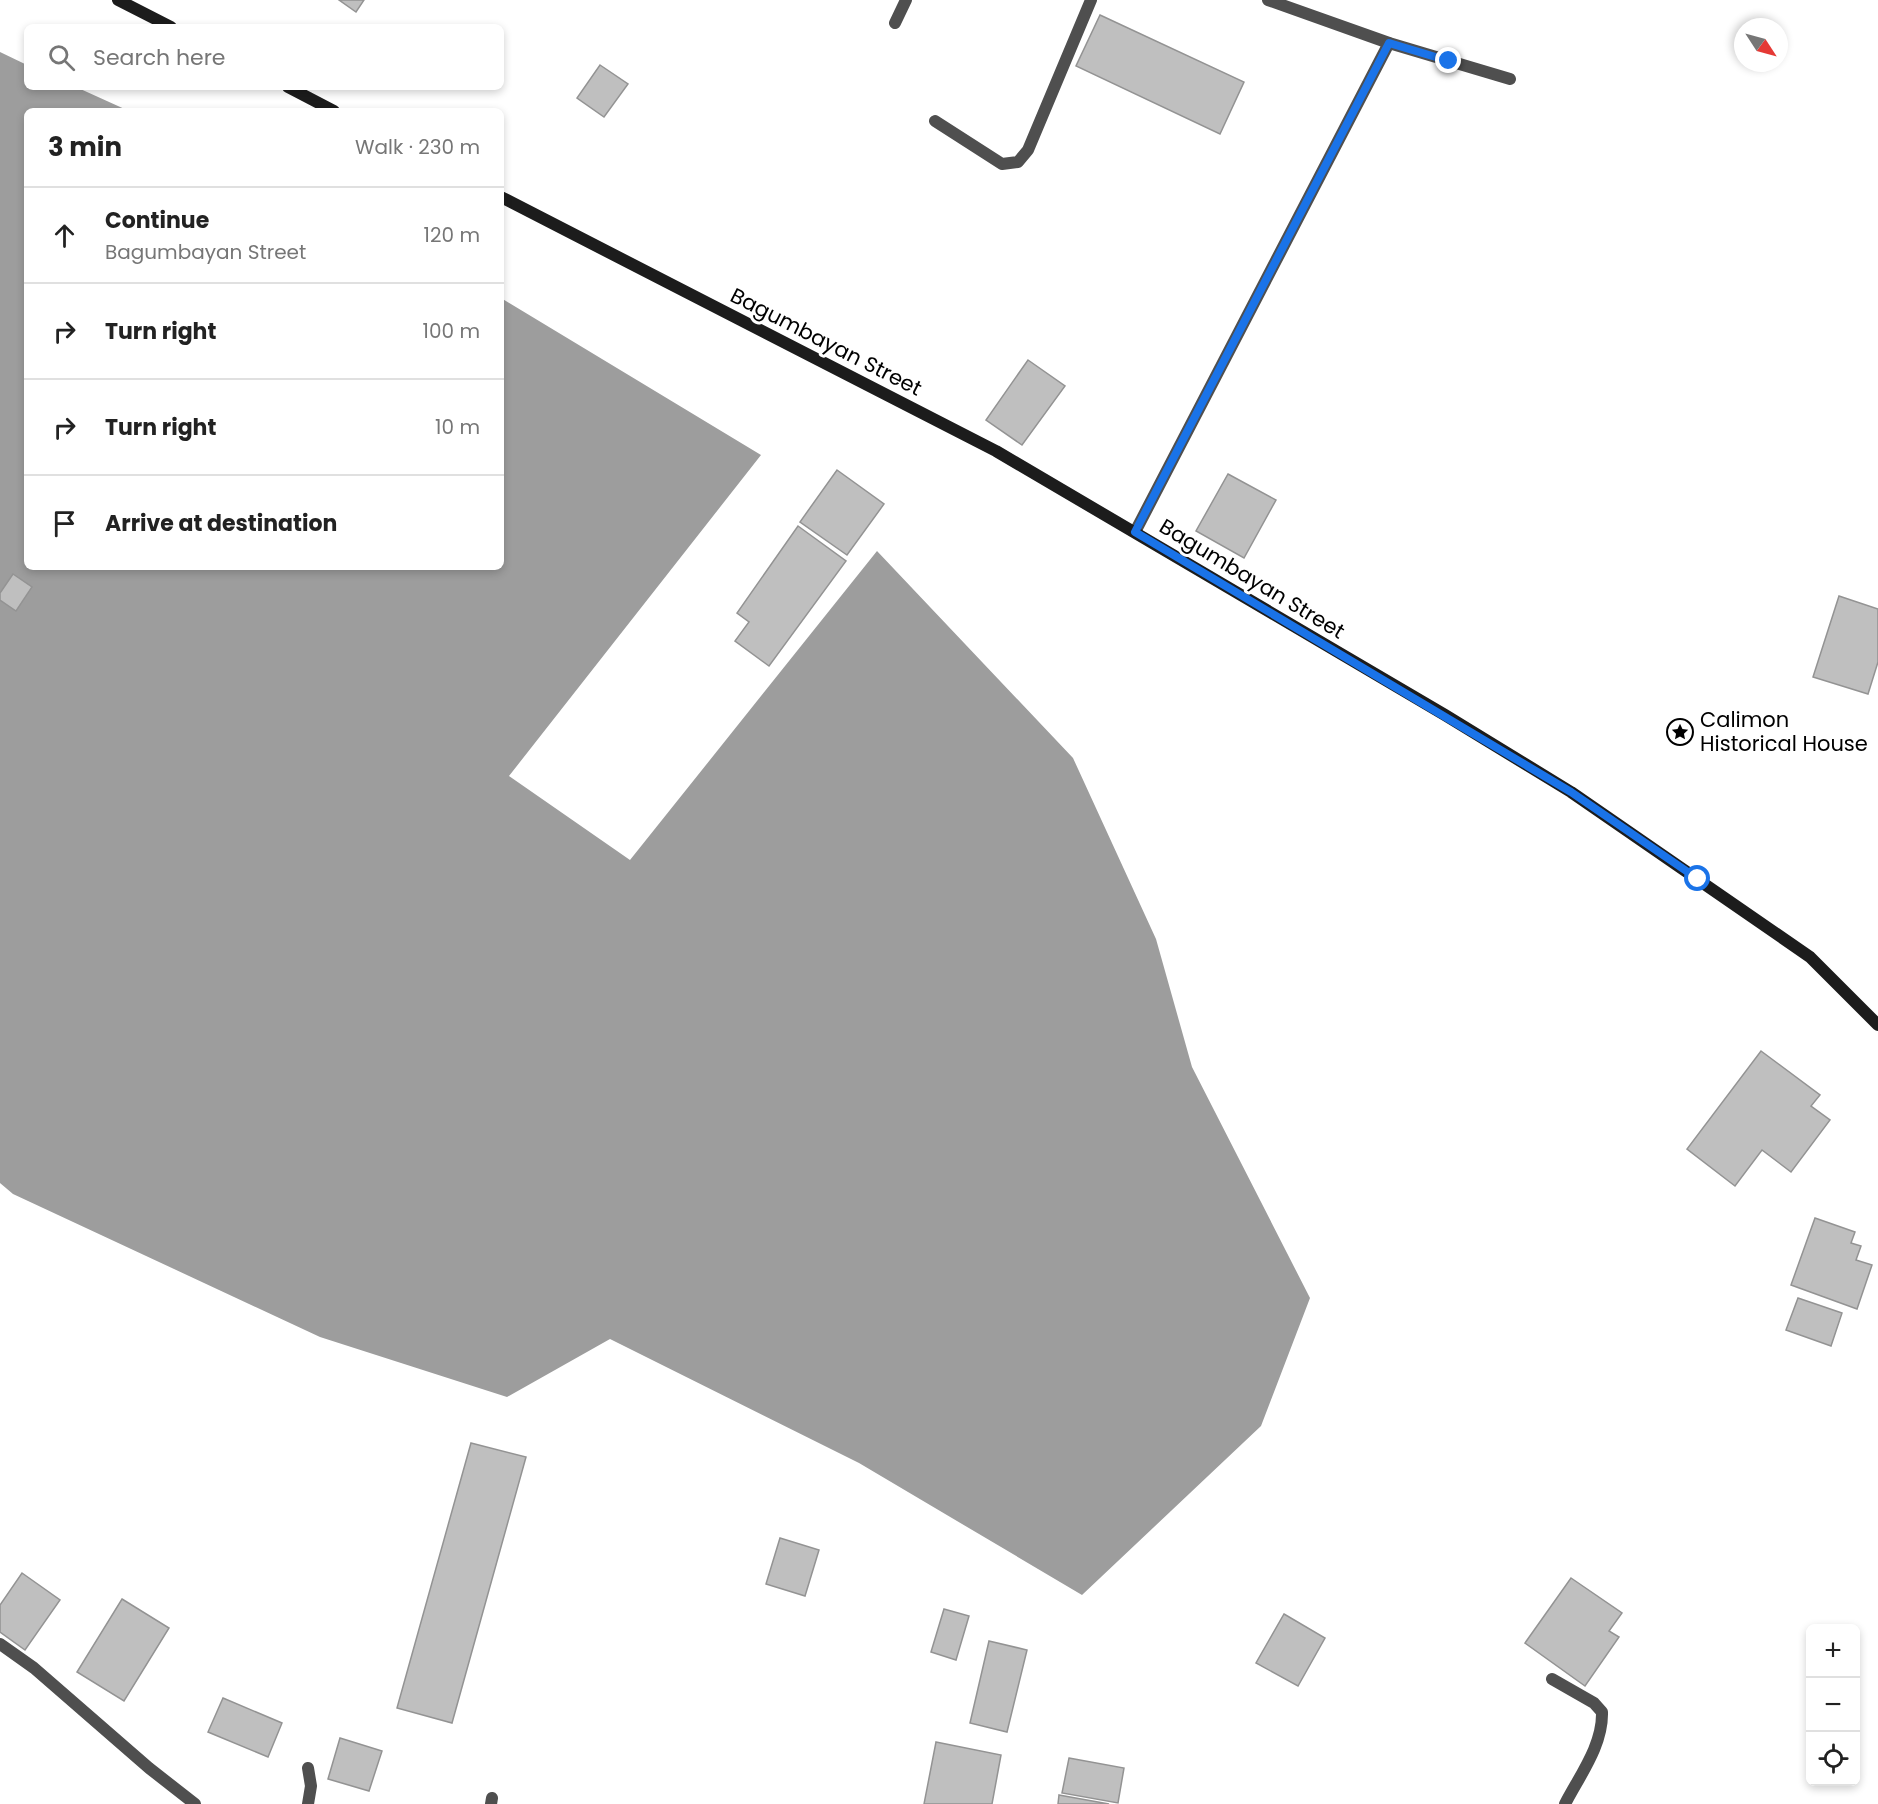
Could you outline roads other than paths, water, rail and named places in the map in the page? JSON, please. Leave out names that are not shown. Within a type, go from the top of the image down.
[{"type":"main road","points":[[118,0],[165,24]]},
{"type":"main road","points":[[294,90],[328,108]]},
{"type":"main road","name":"Bagumbayan Street","points":[[504,199],[996,451],[1571,792],[1810,957],[1878,1025]]},
{"type":"street","points":[[895,23],[906,0]]},
{"type":"street","points":[[935,121],[1002,164],[1018,162],[1028,150],[1091,0]]},
{"type":"street","points":[[1268,0],[1389,43],[1510,79]]},
{"type":"street","points":[[1135,532],[1389,43]]},
{"type":"street","points":[[0,1644],[34,1668],[149,1768],[195,1804]]},
{"type":"street","points":[[1552,1679],[1594,1703],[1602,1712],[1602,1727],[1595,1748],[1565,1804]]},
{"type":"street","points":[[308,1768],[311,1786],[308,1804]]},
{"type":"place","name":"Calimon Historical House","points":[[1680,732]]}]
